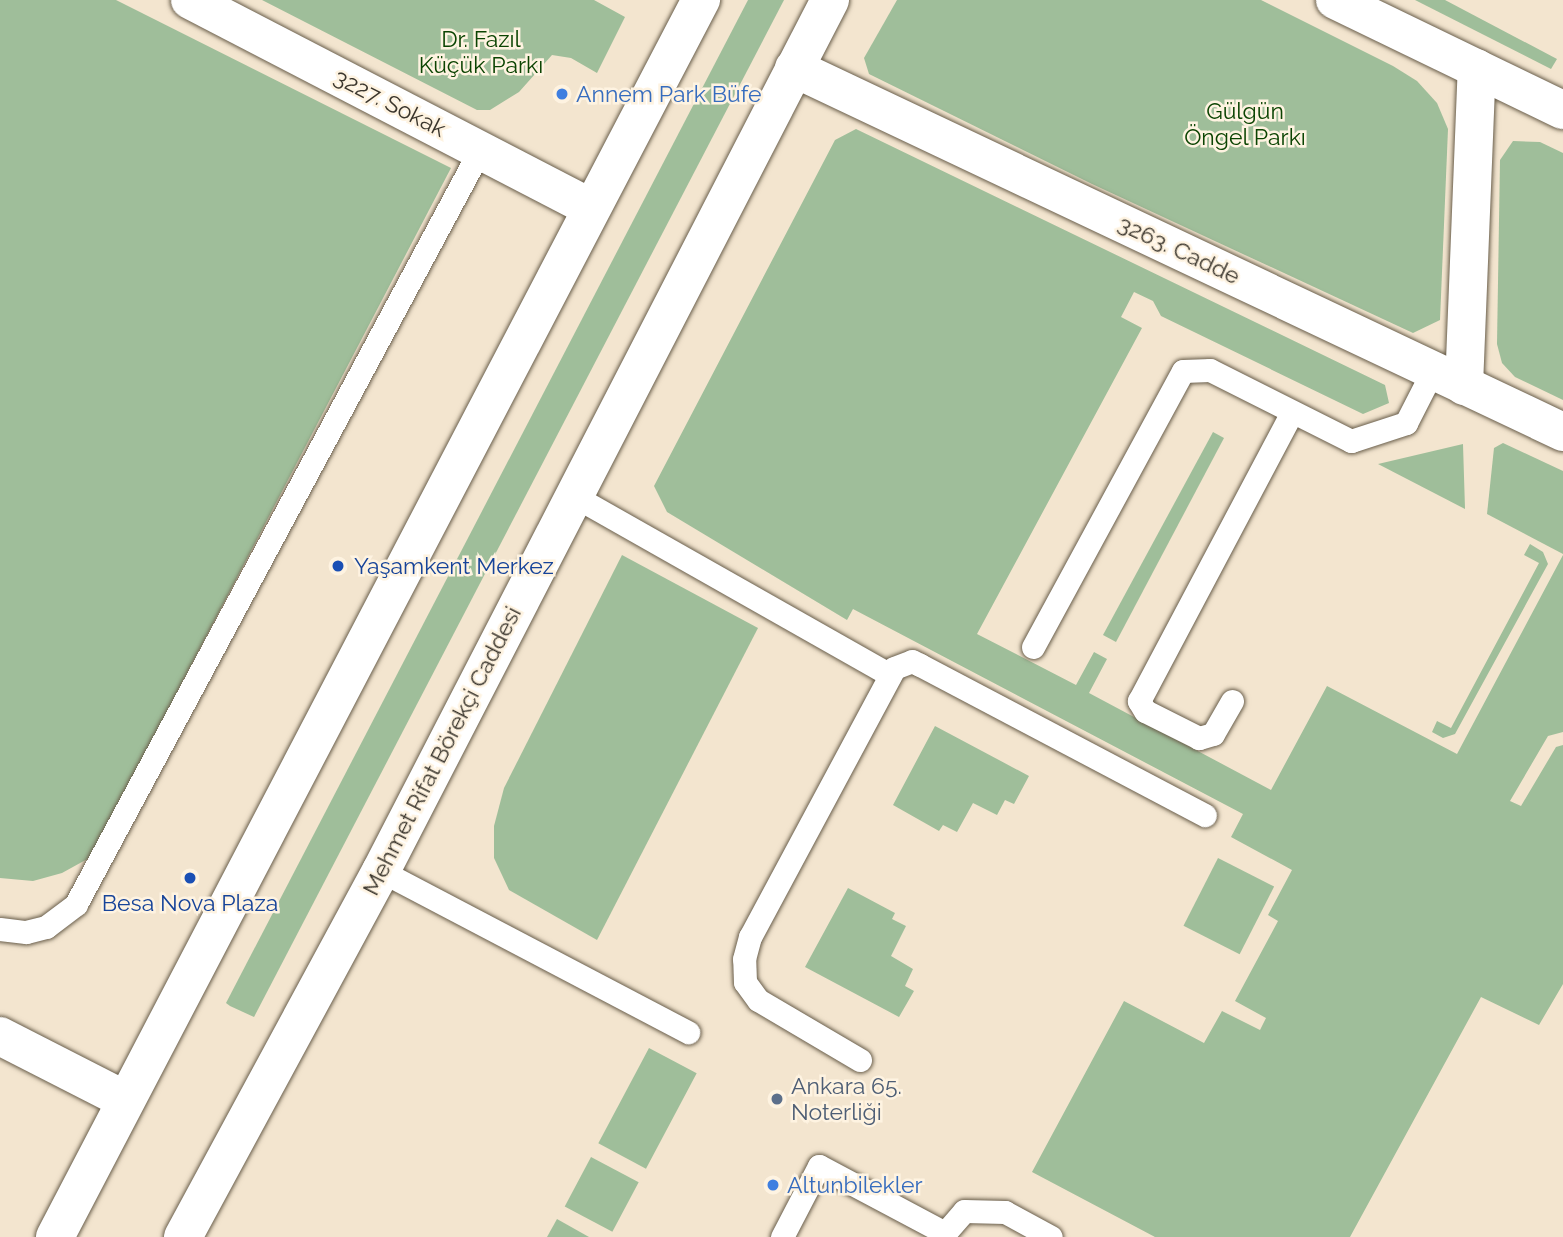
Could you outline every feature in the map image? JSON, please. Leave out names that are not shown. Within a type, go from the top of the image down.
[{"type":"main road","name":"3227. Sokak","points":[[190,0],[590,207]]},
{"type":"main road","points":[[55,1237],[590,207],[701,0]]},
{"type":"main road","name":"Mehmet Rifat Börekçi Caddesi","points":[[183,1237],[381,872],[830,0]]},
{"type":"main road","points":[[1335,0],[1563,110]]},
{"type":"main road","name":"3263. Cadde","points":[[794,68],[1563,432]]},
{"type":"main road","points":[[1449,378],[1477,68]]},
{"type":"main road","points":[[0,1036],[125,1100]]},
{"type":"lane","points":[[0,929],[26,932],[46,927],[76,904],[480,150]]},
{"type":"lane","points":[[1033,647],[1183,371],[1210,370],[1346,440],[1362,440],[1406,423],[1449,378]]},
{"type":"lane","points":[[1232,701],[1213,734],[1199,738],[1145,711],[1139,701],[1292,412]]},
{"type":"lane","points":[[574,496],[890,675]]},
{"type":"lane","points":[[860,1060],[758,1000],[745,982],[744,959],[750,937],[890,675],[902,663],[920,665],[1205,815]]},
{"type":"lane","points":[[381,872],[688,1032]]},
{"type":"lane","points":[[782,1237],[820,1166],[945,1233],[964,1211],[1005,1212],[1051,1237]]},
{"type":"green space","points":[[0,0],[116,0],[451,168],[91,857],[62,873],[33,881],[0,878]]},
{"type":"green space","name":"Dr. Fazıl Küçük Parkı","points":[[262,0],[594,0],[625,17],[597,73],[571,58],[552,55],[519,92],[490,110],[477,110]]},
{"type":"green space","points":[[748,0],[784,0],[254,1017],[230,1006],[226,1003]]},
{"type":"green space","name":"Gülgün Öngel Parkı","points":[[897,0],[1261,0],[1393,66],[1417,81],[1437,103],[1448,129],[1440,320],[1413,333],[1092,184],[869,74],[864,58]]},
{"type":"green space","points":[[1415,0],[1445,0],[1557,59],[1551,69]]},
{"type":"green space","points":[[856,129],[1385,385],[1389,403],[1363,414],[1161,316],[1153,301],[1134,292],[1121,317],[1142,328],[977,634],[1076,685],[1094,652],[1107,659],[1089,693],[1271,790],[1327,686],[1457,754],[1563,555],[1563,732],[1548,736],[1510,801],[1521,806],[1556,747],[1563,745],[1563,984],[1539,1025],[1481,997],[1350,1237],[1155,1237],[1032,1172],[1124,1001],[1204,1043],[1222,1011],[1260,1030],[1266,1018],[1235,1001],[1278,921],[1268,915],[1292,870],[1231,837],[1243,814],[853,609],[847,620],[667,512],[654,486],[835,140]]},
{"type":"green space","points":[[1513,141],[1540,142],[1563,153],[1563,400],[1515,377],[1502,363],[1497,344],[1500,160]]},
{"type":"green space","points":[[1213,432],[1224,438],[1116,642],[1103,635]]},
{"type":"green space","points":[[1503,443],[1563,471],[1563,554],[1487,514],[1494,448]]},
{"type":"green space","points":[[1463,444],[1465,509],[1378,464]]},
{"type":"green space","points":[[1530,544],[1543,552],[1548,564],[1455,734],[1443,738],[1432,732],[1437,721],[1451,728],[1539,563],[1524,555]]},
{"type":"green space","points":[[622,555],[758,628],[597,940],[509,890],[494,858],[494,826],[504,788]]},
{"type":"green space","points":[[935,726],[1029,776],[1014,804],[1005,800],[997,815],[973,803],[957,832],[943,825],[939,831],[893,805]]},
{"type":"green space","points":[[1218,858],[1274,887],[1240,954],[1183,926]]},
{"type":"green space","points":[[848,888],[895,913],[892,919],[906,926],[891,956],[913,969],[905,986],[914,991],[899,1017],[805,967]]},
{"type":"green space","points":[[649,1048],[697,1073],[646,1169],[598,1143]]},
{"type":"green space","points":[[591,1157],[639,1182],[612,1232],[565,1206]]},
{"type":"green space","points":[[557,1219],[589,1237],[547,1237]]},
{"type":"place","name":"Annem Park Büfe","points":[[562,94]]},
{"type":"place","name":"Yaşamkent Merkez","points":[[338,566]]},
{"type":"place","name":"Besa Nova Plaza","points":[[190,878]]},
{"type":"place","name":"Ankara 65. Noterliği","points":[[777,1099]]},
{"type":"place","name":"Altunbilekler","points":[[773,1185]]}]
